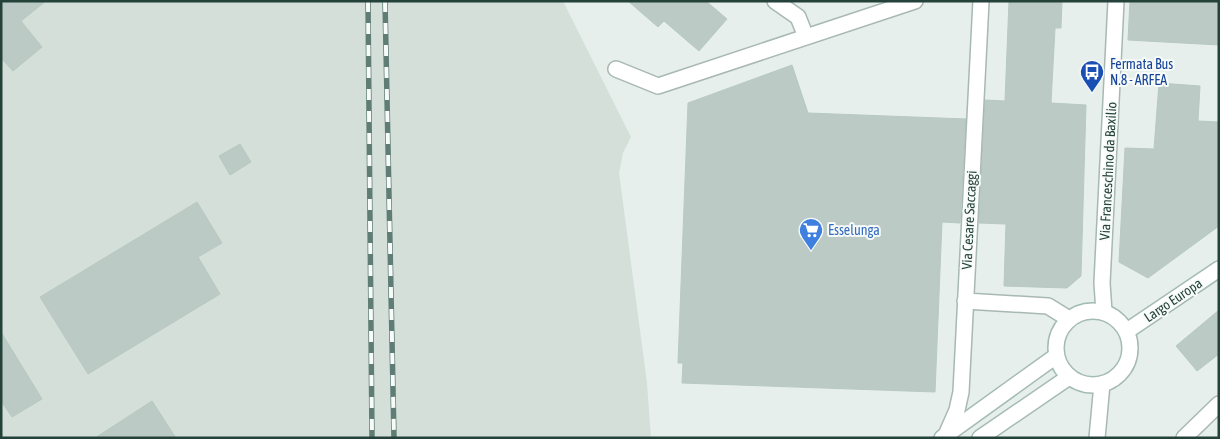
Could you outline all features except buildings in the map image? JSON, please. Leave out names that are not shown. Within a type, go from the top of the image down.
[{"type":"street","points":[[775,1],[798,17],[806,37]]},
{"type":"street","points":[[616,69],[658,86],[806,37],[897,4],[915,1]]},
{"type":"street","name":"Via Cesare Saccaggi","points":[[944,436],[957,410],[961,392],[964,301],[981,1]]},
{"type":"street","name":"Via Franceschino da Baxilio","points":[[1104,312],[1102,283],[1116,1]]},
{"type":"street","name":"Largo Europa","points":[[1126,331],[1219,268]]},
{"type":"street","points":[[964,301],[1048,306],[1069,319]]},
{"type":"street","points":[[1092,310],[1104,312],[1121,322],[1126,331],[1130,353],[1127,364],[1121,373],[1102,384],[1091,385],[1070,377],[1061,368],[1056,356],[1058,336],[1069,319],[1080,312],[1092,310]]},
{"type":"street","points":[[944,436],[1056,356]]},
{"type":"street","points":[[980,438],[1070,377]]},
{"type":"street","points":[[1097,438],[1102,384]]},
{"type":"street","points":[[1184,438],[1219,404]]},
{"type":"shaded area","points":[[1,1],[563,1],[631,137],[623,153],[619,173],[647,383],[651,438],[1,438]]},
{"type":"railway","points":[[368,1],[372,438]]},
{"type":"railway","points":[[385,1],[394,438]]},
{"type":"place","name":"Fermata Bus N.8 - ARFEA","points":[[1092,93]]},
{"type":"place","name":"Esselunga","points":[[811,251]]}]
